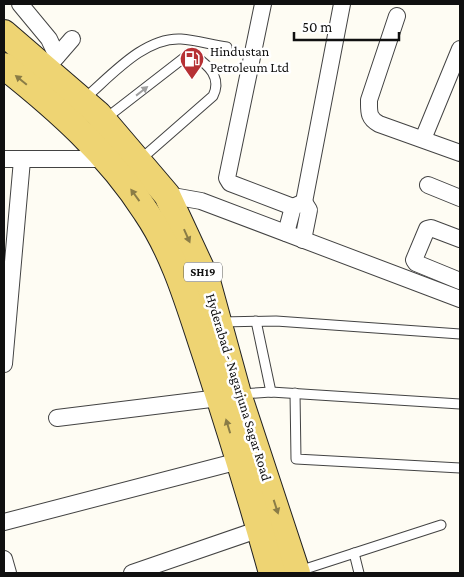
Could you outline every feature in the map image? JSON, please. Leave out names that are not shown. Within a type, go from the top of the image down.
[{"type":"main road","name":"Hyderabad - Nagarjuna Sagar Road","points":[[4,33],[52,63],[82,100],[139,160],[166,195],[207,281],[218,322],[239,461],[260,530],[289,573]]},
{"type":"main road","name":"Hyderabad - Nagarjuna Sagar Road","points":[[4,66],[79,131],[119,174],[147,212],[161,237],[229,396],[289,573]]},
{"type":"street","points":[[20,4],[49,39],[52,63]]},
{"type":"street","points":[[263,4],[227,178],[230,183],[298,204],[309,210],[303,240]]},
{"type":"street","points":[[286,233],[298,204],[342,4]]},
{"type":"street","points":[[397,16],[369,100],[369,114],[372,120],[379,124],[460,153]]},
{"type":"street","points":[[52,63],[72,39]]},
{"type":"street","points":[[423,140],[460,49]]},
{"type":"street","points":[[4,159],[105,159]]},
{"type":"street","points":[[4,364],[22,160]]},
{"type":"street","points":[[428,185],[460,198]]},
{"type":"street","points":[[166,195],[201,201],[460,299]]},
{"type":"street","points":[[460,239],[431,228],[427,229],[414,260],[416,263],[460,281]]},
{"type":"street","points":[[58,418],[229,396]]},
{"type":"street","points":[[4,522],[239,461]]},
{"type":"street","points":[[132,573],[157,569],[260,530]]},
{"type":"street","points":[[4,559],[8,573]]},
{"type":"lane","points":[[82,100],[148,45],[163,40],[180,39],[227,48]]},
{"type":"lane","points":[[103,120],[185,57],[194,55],[201,60],[217,80],[217,87],[213,96],[139,160]]},
{"type":"lane","points":[[256,321],[271,392]]},
{"type":"lane","points":[[218,322],[256,321],[460,334]]},
{"type":"lane","points":[[229,396],[271,392],[460,404]]},
{"type":"lane","points":[[295,393],[296,459],[460,468]]},
{"type":"lane","points":[[289,573],[441,525]]},
{"type":"lane","points":[[354,553],[359,573]]},
{"type":"place","name":"Hindustan Petroleum Ltd","points":[[192,80]]}]
